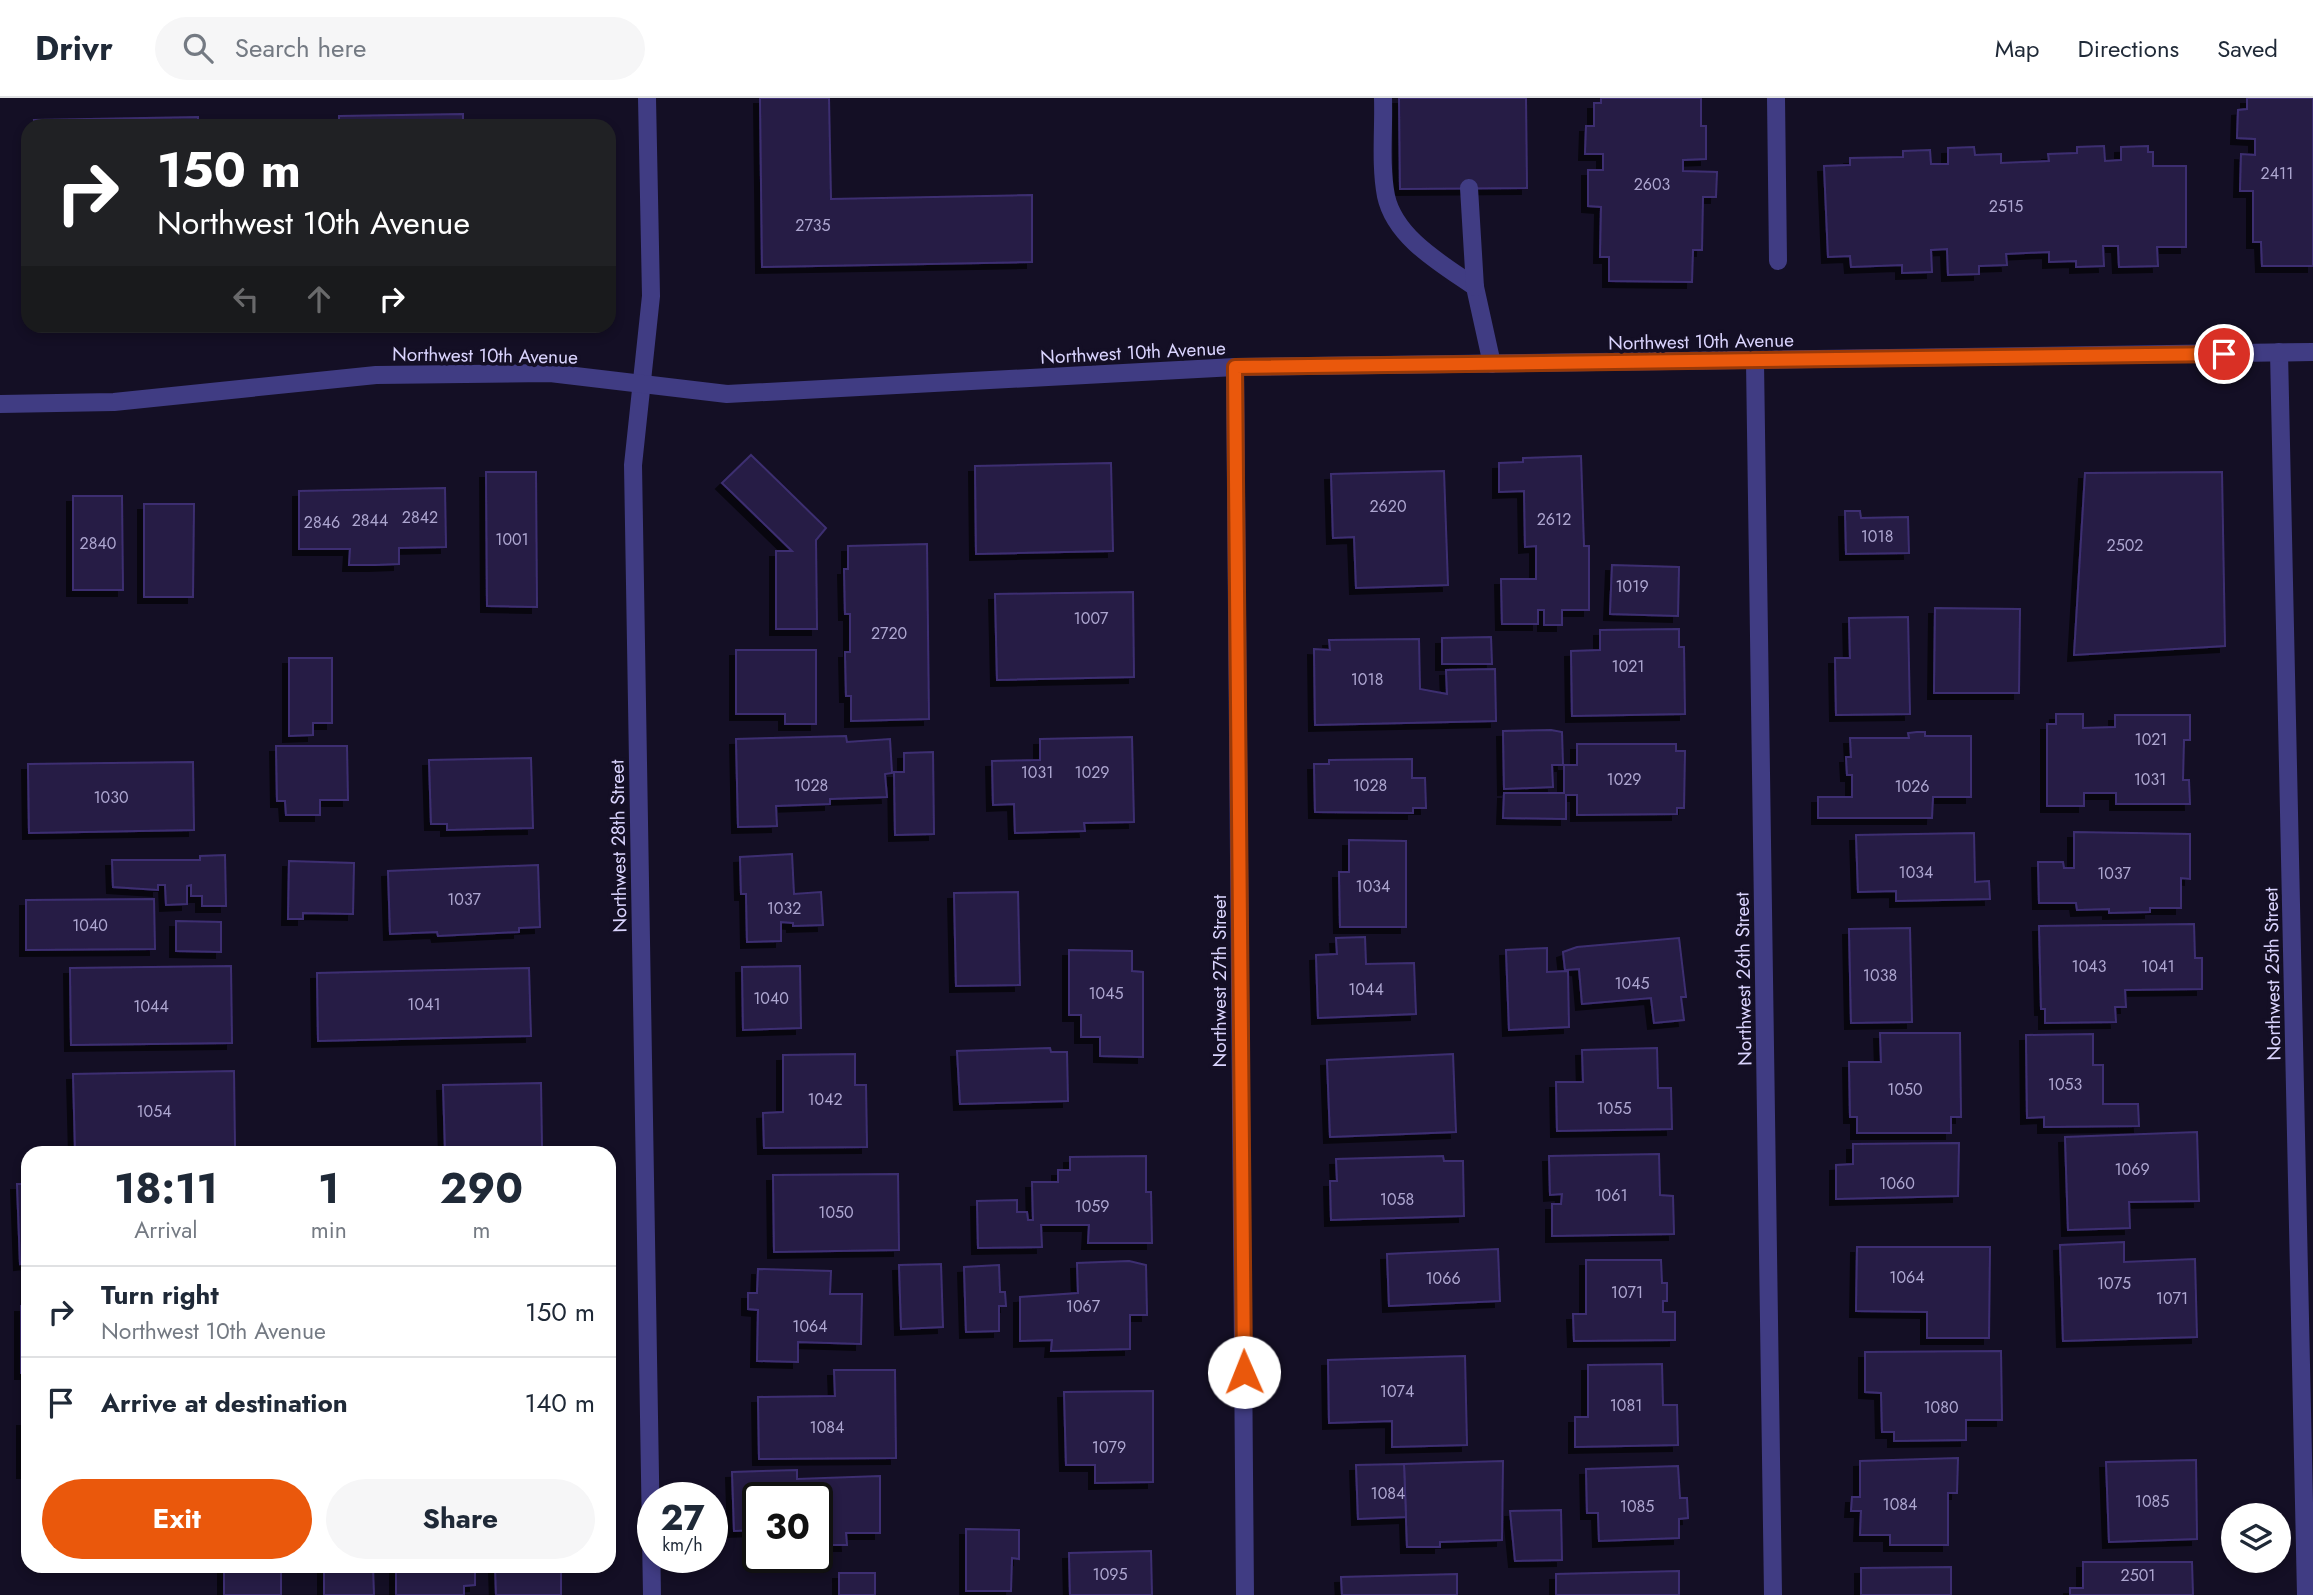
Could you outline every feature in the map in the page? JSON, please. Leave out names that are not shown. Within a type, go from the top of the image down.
[{"type":"street","name":"Northwest 28th Street","points":[[647,98],[651,296],[633,465],[652,1595]]},
{"type":"street","points":[[1383,98],[1386,195],[1392,214],[1402,229],[1434,258],[1475,287]]},
{"type":"street","points":[[1776,98],[1778,261]]},
{"type":"street","points":[[1469,188],[1475,287],[1492,364]]},
{"type":"street","name":"Northwest 25th Street","points":[[2279,352],[2306,1595]]},
{"type":"street","name":"Northwest 10th Avenue","points":[[0,404],[114,402],[376,375],[550,373],[727,394],[1235,367],[1755,362],[2313,352]]},
{"type":"street","name":"Northwest 26th Street","points":[[1755,362],[1773,1595]]},
{"type":"street","name":"Northwest 27th Street","points":[[1235,367],[1245,1595]]},
{"type":"building","points":[[760,98],[829,98],[831,199],[1032,195],[1032,262],[762,267]]},
{"type":"building","points":[[1399,98],[1526,98],[1527,188],[1400,189]]},
{"type":"building","points":[[1601,98],[1701,98],[1701,126],[1706,126],[1706,159],[1683,160],[1683,171],[1717,172],[1716,197],[1703,197],[1702,250],[1693,250],[1692,282],[1609,281],[1609,257],[1600,257],[1601,207],[1588,206],[1588,170],[1603,170],[1603,154],[1585,154],[1586,126],[1594,126],[1594,103],[1601,103]]},
{"type":"building","points":[[2247,98],[2313,98],[2313,266],[2262,266],[2261,242],[2253,242],[2253,191],[2240,191],[2241,154],[2255,155],[2255,139],[2237,138],[2238,110],[2247,109]]},
{"type":"building","points":[[463,114],[463,119],[339,119],[339,116]]},
{"type":"building","points":[[198,117],[198,119],[89,119]]},
{"type":"building","points":[[2104,146],[2105,161],[2121,160],[2121,147],[2148,146],[2148,152],[2153,152],[2153,166],[2186,166],[2186,247],[2157,247],[2158,266],[2119,267],[2118,246],[2103,246],[2104,266],[2076,267],[2076,261],[2049,262],[2049,252],[2006,254],[2007,265],[1979,266],[1979,274],[1948,275],[1947,249],[1931,250],[1932,272],[1902,273],[1902,265],[1851,267],[1850,256],[1828,257],[1824,166],[1850,165],[1850,158],[1903,157],[1903,151],[1930,150],[1931,164],[1948,164],[1948,148],[1974,147],[1975,155],[2001,154],[2001,163],[2049,161],[2048,154],[2077,153],[2077,147]]},
{"type":"building","points":[[751,455],[826,528],[816,540],[817,629],[776,629],[776,551],[792,551],[722,483]]},
{"type":"building","points":[[1581,456],[1584,546],[1589,546],[1589,610],[1562,610],[1562,625],[1544,625],[1544,610],[1538,610],[1538,624],[1502,624],[1501,579],[1536,579],[1536,546],[1525,547],[1524,491],[1499,492],[1499,463],[1523,462],[1523,458]]},
{"type":"building","points":[[1111,463],[1113,551],[976,554],[975,466]]},
{"type":"building","points":[[1444,471],[1448,585],[1356,588],[1354,537],[1333,538],[1331,474]]},
{"type":"building","points":[[486,472],[536,472],[537,607],[487,606]]},
{"type":"building","points":[[2222,472],[2225,646],[2074,655],[2085,473]]},
{"type":"building","points":[[445,488],[446,547],[399,548],[399,564],[375,565],[349,565],[350,549],[299,549],[299,491]]},
{"type":"building","points":[[73,496],[122,496],[123,590],[73,590]]},
{"type":"building","points":[[144,504],[194,504],[193,597],[144,597]]},
{"type":"building","points":[[1845,511],[1860,511],[1861,518],[1908,517],[1909,553],[1846,554]]},
{"type":"building","points":[[927,544],[929,719],[851,721],[851,696],[846,696],[845,652],[850,652],[850,614],[845,614],[844,569],[848,569],[848,546]]},
{"type":"building","points":[[1612,565],[1679,567],[1678,616],[1610,614]]},
{"type":"building","points":[[1133,592],[1134,677],[997,680],[995,594]]},
{"type":"building","points":[[1935,608],[2020,609],[2019,693],[1934,693]]},
{"type":"building","points":[[1908,617],[1910,714],[1836,715],[1835,658],[1850,658],[1849,618]]},
{"type":"building","points":[[1679,629],[1679,647],[1684,647],[1685,714],[1572,716],[1571,651],[1600,650],[1600,630]]},
{"type":"building","points":[[1491,637],[1492,664],[1442,664],[1442,638]]},
{"type":"building","points":[[1419,639],[1420,689],[1447,694],[1446,670],[1495,669],[1496,721],[1315,725],[1314,649],[1330,650],[1329,640]]},
{"type":"building","points":[[736,650],[816,650],[816,724],[785,724],[785,714],[736,714]]},
{"type":"building","points":[[289,658],[332,658],[332,723],[313,723],[313,735],[289,736]]},
{"type":"building","points":[[2056,714],[2083,714],[2083,728],[2115,727],[2115,715],[2190,715],[2190,740],[2184,740],[2183,780],[2189,780],[2190,804],[2116,804],[2116,793],[2084,793],[2084,806],[2047,806],[2047,724],[2056,724]]},
{"type":"building","points":[[1503,731],[1562,732],[1563,765],[1552,765],[1553,787],[1504,789]]},
{"type":"building","points":[[1925,732],[1925,736],[1971,736],[1971,797],[1933,797],[1932,818],[1818,818],[1818,797],[1852,797],[1852,775],[1847,775],[1846,757],[1851,757],[1850,738],[1909,738],[1908,733]]},
{"type":"building","points":[[846,736],[847,742],[890,739],[892,773],[885,774],[887,797],[830,799],[830,804],[776,806],[777,826],[738,827],[736,739]]},
{"type":"building","points":[[1132,737],[1134,822],[1084,823],[1085,831],[1015,833],[1014,804],[993,805],[992,761],[1040,760],[1040,739]]},
{"type":"building","points":[[1577,744],[1676,744],[1676,751],[1685,751],[1684,808],[1677,808],[1677,814],[1577,815],[1577,795],[1566,795],[1566,819],[1503,818],[1504,793],[1564,793],[1564,765],[1577,765]]},
{"type":"building","points":[[276,746],[347,746],[348,800],[320,800],[320,815],[286,815],[285,801],[277,801]]},
{"type":"building","points":[[933,752],[934,834],[895,835],[894,772],[904,772],[904,753]]},
{"type":"building","points":[[531,758],[533,828],[447,830],[447,824],[431,824],[429,760]]},
{"type":"building","points":[[1412,759],[1412,778],[1425,778],[1426,808],[1413,808],[1413,813],[1315,812],[1314,764],[1329,764],[1329,760]]},
{"type":"building","points":[[193,762],[194,830],[29,833],[28,764]]},
{"type":"building","points":[[2074,832],[2190,834],[2190,879],[2181,878],[2181,908],[2150,908],[2150,912],[2109,913],[2109,909],[2077,910],[2076,903],[2039,903],[2038,862],[2063,862],[2064,868],[2074,868]]},
{"type":"building","points":[[1974,833],[1975,882],[1989,881],[1990,899],[1896,901],[1896,891],[1858,892],[1856,835]]},
{"type":"building","points":[[1349,840],[1406,841],[1406,927],[1340,927],[1339,872],[1349,872]]},
{"type":"building","points":[[792,854],[794,894],[821,892],[823,925],[793,926],[793,923],[781,922],[781,941],[747,942],[746,894],[741,894],[740,857]]},
{"type":"building","points":[[225,855],[226,906],[202,906],[202,896],[191,896],[191,885],[187,886],[187,904],[166,905],[165,885],[158,885],[158,890],[113,887],[112,860],[200,860],[200,856]]},
{"type":"building","points":[[289,861],[354,863],[353,914],[303,913],[303,919],[288,919]]},
{"type":"building","points":[[538,865],[540,927],[519,928],[519,932],[438,936],[437,932],[390,934],[388,871]]},
{"type":"building","points":[[1018,892],[1020,985],[956,986],[954,893]]},
{"type":"building","points":[[154,899],[155,949],[26,950],[26,900]]},
{"type":"building","points":[[176,921],[221,922],[221,952],[176,951]]},
{"type":"building","points":[[2194,924],[2195,958],[2202,958],[2202,989],[2125,990],[2126,1007],[2115,1007],[2116,1022],[2045,1023],[2045,1009],[2041,1009],[2039,926]]},
{"type":"building","points":[[1910,928],[1912,1022],[1851,1023],[1849,929]]},
{"type":"building","points":[[1365,937],[1366,964],[1414,963],[1416,1014],[1318,1018],[1316,955],[1337,954],[1336,938]]},
{"type":"building","points":[[1679,938],[1686,997],[1681,997],[1684,1020],[1654,1023],[1651,998],[1582,1004],[1579,969],[1565,970],[1563,952],[1577,947]]},
{"type":"building","points":[[1547,948],[1547,972],[1568,971],[1569,1027],[1509,1030],[1506,950]]},
{"type":"building","points":[[1069,950],[1132,951],[1132,971],[1143,972],[1143,1057],[1100,1056],[1100,1037],[1081,1037],[1081,1015],[1069,1015]]},
{"type":"building","points":[[231,966],[232,1043],[71,1045],[70,968]]},
{"type":"building","points":[[800,966],[801,1028],[743,1030],[742,967]]},
{"type":"building","points":[[529,968],[531,1036],[318,1041],[317,973]]},
{"type":"building","points":[[1880,1033],[1960,1033],[1961,1117],[1951,1117],[1951,1133],[1857,1133],[1857,1117],[1850,1117],[1849,1062],[1881,1062]]},
{"type":"building","points":[[2093,1034],[2093,1065],[2103,1065],[2103,1104],[2138,1104],[2139,1126],[2044,1127],[2044,1117],[2027,1118],[2026,1035]]},
{"type":"building","points":[[1050,1048],[1051,1052],[1067,1052],[1068,1101],[960,1104],[957,1051]]},
{"type":"building","points":[[1657,1048],[1658,1088],[1671,1088],[1672,1129],[1557,1131],[1556,1082],[1583,1082],[1582,1050]]},
{"type":"building","points":[[855,1054],[855,1085],[866,1085],[867,1147],[764,1148],[763,1113],[783,1112],[783,1055]]},
{"type":"building","points":[[1453,1054],[1456,1132],[1330,1137],[1327,1060]]},
{"type":"building","points":[[234,1071],[235,1146],[75,1146],[73,1074]]},
{"type":"building","points":[[541,1083],[542,1146],[445,1146],[443,1085]]},
{"type":"building","points":[[2197,1132],[2199,1201],[2129,1202],[2130,1228],[2068,1230],[2065,1137]]},
{"type":"building","points":[[1959,1143],[1958,1196],[1836,1199],[1836,1165],[1853,1164],[1853,1144]]},
{"type":"building","points":[[1659,1154],[1660,1195],[1673,1196],[1674,1234],[1552,1236],[1552,1204],[1561,1204],[1562,1194],[1550,1195],[1549,1156]]},
{"type":"building","points":[[1146,1156],[1146,1192],[1151,1192],[1152,1243],[1088,1243],[1089,1225],[1041,1225],[1042,1247],[978,1248],[977,1201],[1017,1200],[1017,1212],[1027,1212],[1028,1220],[1033,1220],[1032,1182],[1058,1182],[1058,1170],[1070,1170],[1070,1157]]},
{"type":"building","points":[[1443,1156],[1444,1161],[1463,1161],[1464,1216],[1331,1220],[1330,1181],[1337,1181],[1336,1159]]},
{"type":"building","points":[[898,1174],[899,1250],[774,1252],[773,1175]]},
{"type":"building","points":[[17,1184],[21,1184],[20,1264]]},
{"type":"building","points":[[2124,1242],[2124,1262],[2195,1259],[2197,1337],[2063,1341],[2060,1245]]},
{"type":"building","points":[[1857,1247],[1990,1247],[1989,1338],[1927,1338],[1927,1312],[1856,1311]]},
{"type":"building","points":[[1498,1249],[1500,1301],[1389,1306],[1387,1254]]},
{"type":"building","points":[[1586,1260],[1661,1260],[1662,1283],[1667,1283],[1667,1301],[1663,1301],[1663,1312],[1675,1312],[1675,1340],[1574,1341],[1573,1314],[1586,1314]]},
{"type":"building","points":[[1129,1261],[1146,1265],[1147,1315],[1130,1315],[1130,1349],[1051,1351],[1052,1340],[1020,1341],[1020,1297],[1078,1293],[1077,1263]]},
{"type":"building","points":[[941,1264],[943,1327],[901,1329],[899,1265]]},
{"type":"building","points":[[999,1265],[1000,1292],[1005,1292],[1006,1306],[999,1306],[999,1331],[966,1332],[964,1267]]},
{"type":"building","points":[[758,1269],[831,1271],[830,1294],[862,1294],[861,1344],[798,1342],[798,1362],[757,1361],[758,1310],[748,1309],[748,1293],[757,1293]]},
{"type":"building","points":[[2001,1351],[2002,1420],[1966,1420],[1966,1440],[1894,1441],[1894,1432],[1882,1432],[1881,1393],[1865,1392],[1865,1352]]},
{"type":"building","points":[[1465,1356],[1467,1445],[1392,1447],[1392,1421],[1329,1423],[1328,1360]]},
{"type":"building","points":[[1662,1364],[1663,1405],[1677,1405],[1678,1445],[1575,1447],[1575,1417],[1588,1417],[1588,1365]]},
{"type":"building","points":[[834,1370],[895,1370],[896,1458],[759,1459],[758,1397],[835,1396]]},
{"type":"building","points":[[1153,1391],[1153,1482],[1095,1483],[1095,1465],[1066,1465],[1064,1392]]},
{"type":"building","points":[[1958,1458],[1957,1493],[1948,1493],[1948,1545],[1890,1545],[1890,1535],[1860,1535],[1861,1511],[1851,1511],[1852,1497],[1860,1497],[1860,1461]]},
{"type":"building","points":[[2196,1460],[2197,1539],[2109,1542],[2106,1462]]},
{"type":"building","points":[[1503,1461],[1502,1540],[1440,1542],[1440,1547],[1407,1547],[1404,1464]]},
{"type":"building","points":[[1404,1464],[1406,1517],[1358,1519],[1356,1465]]},
{"type":"building","points":[[1678,1466],[1680,1498],[1687,1498],[1688,1518],[1679,1519],[1679,1538],[1599,1541],[1598,1513],[1587,1513],[1586,1469]]},
{"type":"building","points":[[797,1470],[797,1479],[880,1476],[880,1533],[846,1533],[847,1545],[833,1545],[833,1482],[742,1482],[742,1531],[734,1531],[732,1472]]},
{"type":"building","points":[[1561,1510],[1562,1560],[1515,1561],[1510,1511]]},
{"type":"building","points":[[966,1529],[1019,1530],[1019,1559],[1012,1558],[1011,1591],[966,1591]]},
{"type":"building","points":[[1151,1551],[1152,1595],[1070,1595],[1069,1553]]},
{"type":"building","points":[[2083,1562],[2192,1562],[2193,1595],[2070,1595],[2070,1588],[2083,1588]]},
{"type":"building","points":[[1951,1567],[1951,1595],[1861,1595],[1861,1568]]},
{"type":"building","points":[[1679,1571],[1679,1595],[1556,1595],[1556,1574]]},
{"type":"building","points":[[224,1573],[281,1573],[281,1595],[224,1595]]},
{"type":"building","points":[[324,1573],[373,1573],[374,1595],[324,1595]]},
{"type":"building","points":[[396,1573],[475,1573],[475,1585],[464,1586],[464,1595],[396,1595]]},
{"type":"building","points":[[495,1573],[561,1573],[561,1595],[496,1595]]},
{"type":"building","points":[[839,1573],[875,1573],[875,1595],[839,1595]]},
{"type":"building","points":[[1457,1574],[1457,1595],[1342,1595],[1341,1577]]},
{"type":"route","points":[[1244,1372],[1235,367],[1782,362],[2224,354]]}]
